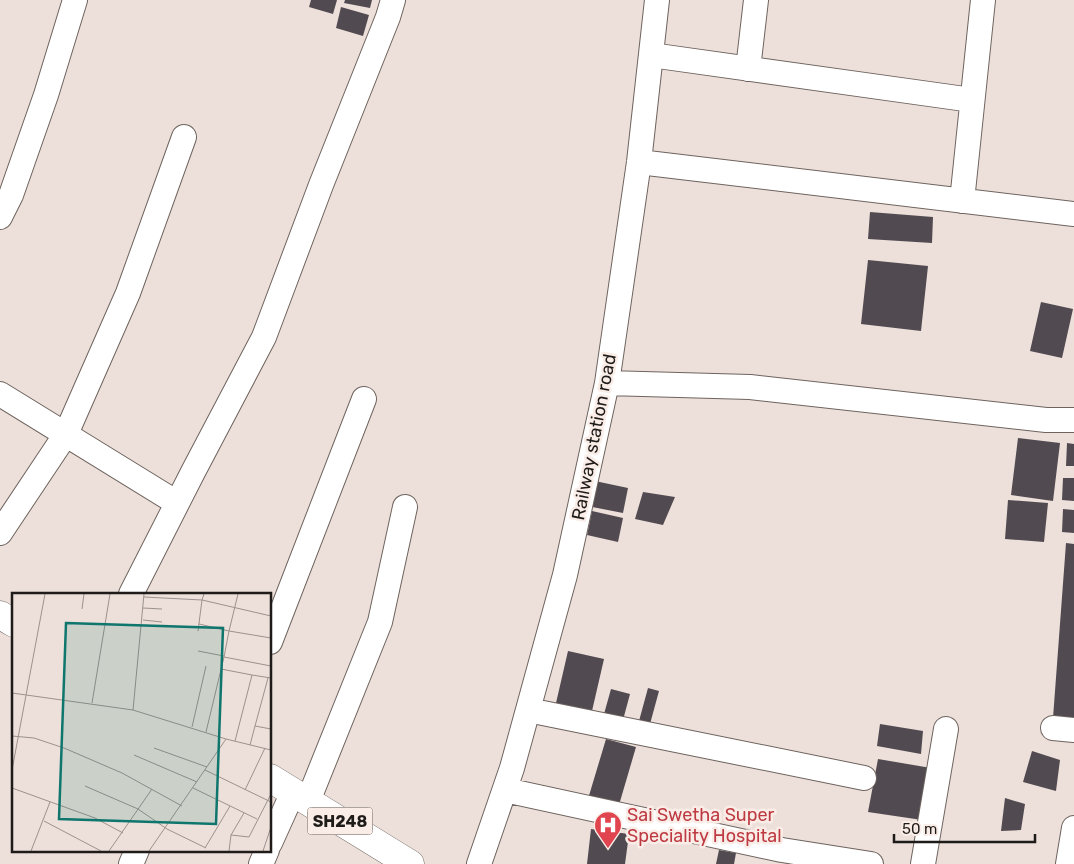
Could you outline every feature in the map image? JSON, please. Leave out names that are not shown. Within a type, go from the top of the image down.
[{"type":"main road","points":[[0,615],[12,622]]},
{"type":"main road","name":"SH248","points":[[290,790],[410,864]]},
{"type":"street","points":[[0,217],[11,195],[43,104],[74,0]]},
{"type":"street","points":[[132,593],[264,337],[321,185],[388,17],[392,0]]},
{"type":"street","name":"Railway station road","points":[[480,864],[505,790],[565,575],[607,383],[639,162],[657,0]]},
{"type":"street","points":[[748,69],[756,0]]},
{"type":"street","points":[[962,201],[983,0]]},
{"type":"street","points":[[651,55],[972,100]]},
{"type":"street","points":[[0,533],[66,434],[128,294],[184,138]]},
{"type":"street","points":[[639,162],[1074,214]]},
{"type":"street","points":[[607,383],[750,387],[1046,420],[1074,420]]},
{"type":"street","points":[[0,394],[177,503]]},
{"type":"street","points":[[271,639],[364,399]]},
{"type":"street","points":[[271,840],[290,790],[380,622],[405,507]]},
{"type":"street","points":[[528,710],[864,778]]},
{"type":"street","points":[[924,864],[946,729]]},
{"type":"street","points":[[505,790],[782,850],[858,863]]},
{"type":"street","points":[[1068,864],[1074,828]]},
{"type":"street","points":[[131,864],[136,852]]},
{"type":"street","points":[[261,864],[266,852]]},
{"type":"building","points":[[311,0],[337,0],[333,14],[309,7]]},
{"type":"building","points":[[345,0],[372,0],[370,8],[344,3]]},
{"type":"building","points":[[341,7],[369,15],[363,36],[336,28]]},
{"type":"building","points":[[870,212],[933,217],[932,243],[868,239]]},
{"type":"building","points":[[868,260],[928,266],[921,331],[861,324]]},
{"type":"building","points":[[1041,302],[1073,309],[1062,358],[1030,351]]},
{"type":"building","points":[[1018,438],[1060,443],[1053,501],[1011,495]]},
{"type":"building","points":[[1067,443],[1074,444],[1074,466],[1066,466]]},
{"type":"building","points":[[1063,478],[1074,478],[1074,501],[1062,500]]},
{"type":"building","points":[[595,481],[628,488],[623,513],[582,505]]},
{"type":"building","points":[[643,492],[675,497],[663,525],[635,519]]},
{"type":"building","points":[[1008,500],[1048,503],[1044,542],[1005,539]]},
{"type":"building","points":[[1063,509],[1074,510],[1074,533],[1062,532]]},
{"type":"building","points":[[592,511],[623,518],[618,542],[587,535]]},
{"type":"building","points":[[1066,543],[1074,544],[1074,719],[1053,718]]},
{"type":"building","points":[[568,651],[604,659],[592,711],[556,703]]},
{"type":"building","points":[[648,688],[659,691],[650,724],[639,721]]},
{"type":"building","points":[[611,689],[630,694],[623,720],[604,714]]},
{"type":"building","points":[[880,724],[923,731],[921,754],[877,746]]},
{"type":"building","points":[[606,739],[636,747],[619,805],[588,799]]},
{"type":"building","points":[[1032,751],[1060,760],[1056,791],[1023,782]]},
{"type":"building","points":[[878,759],[931,768],[922,820],[868,812]]},
{"type":"building","points":[[1005,798],[1025,804],[1021,830],[1001,831]]},
{"type":"building","points":[[591,829],[629,834],[625,864],[587,864]]},
{"type":"building","points":[[719,850],[736,853],[734,864],[716,864]]},
{"type":"place","name":"Sai Swetha Super Speciality Hospital","points":[[608,849]]}]
